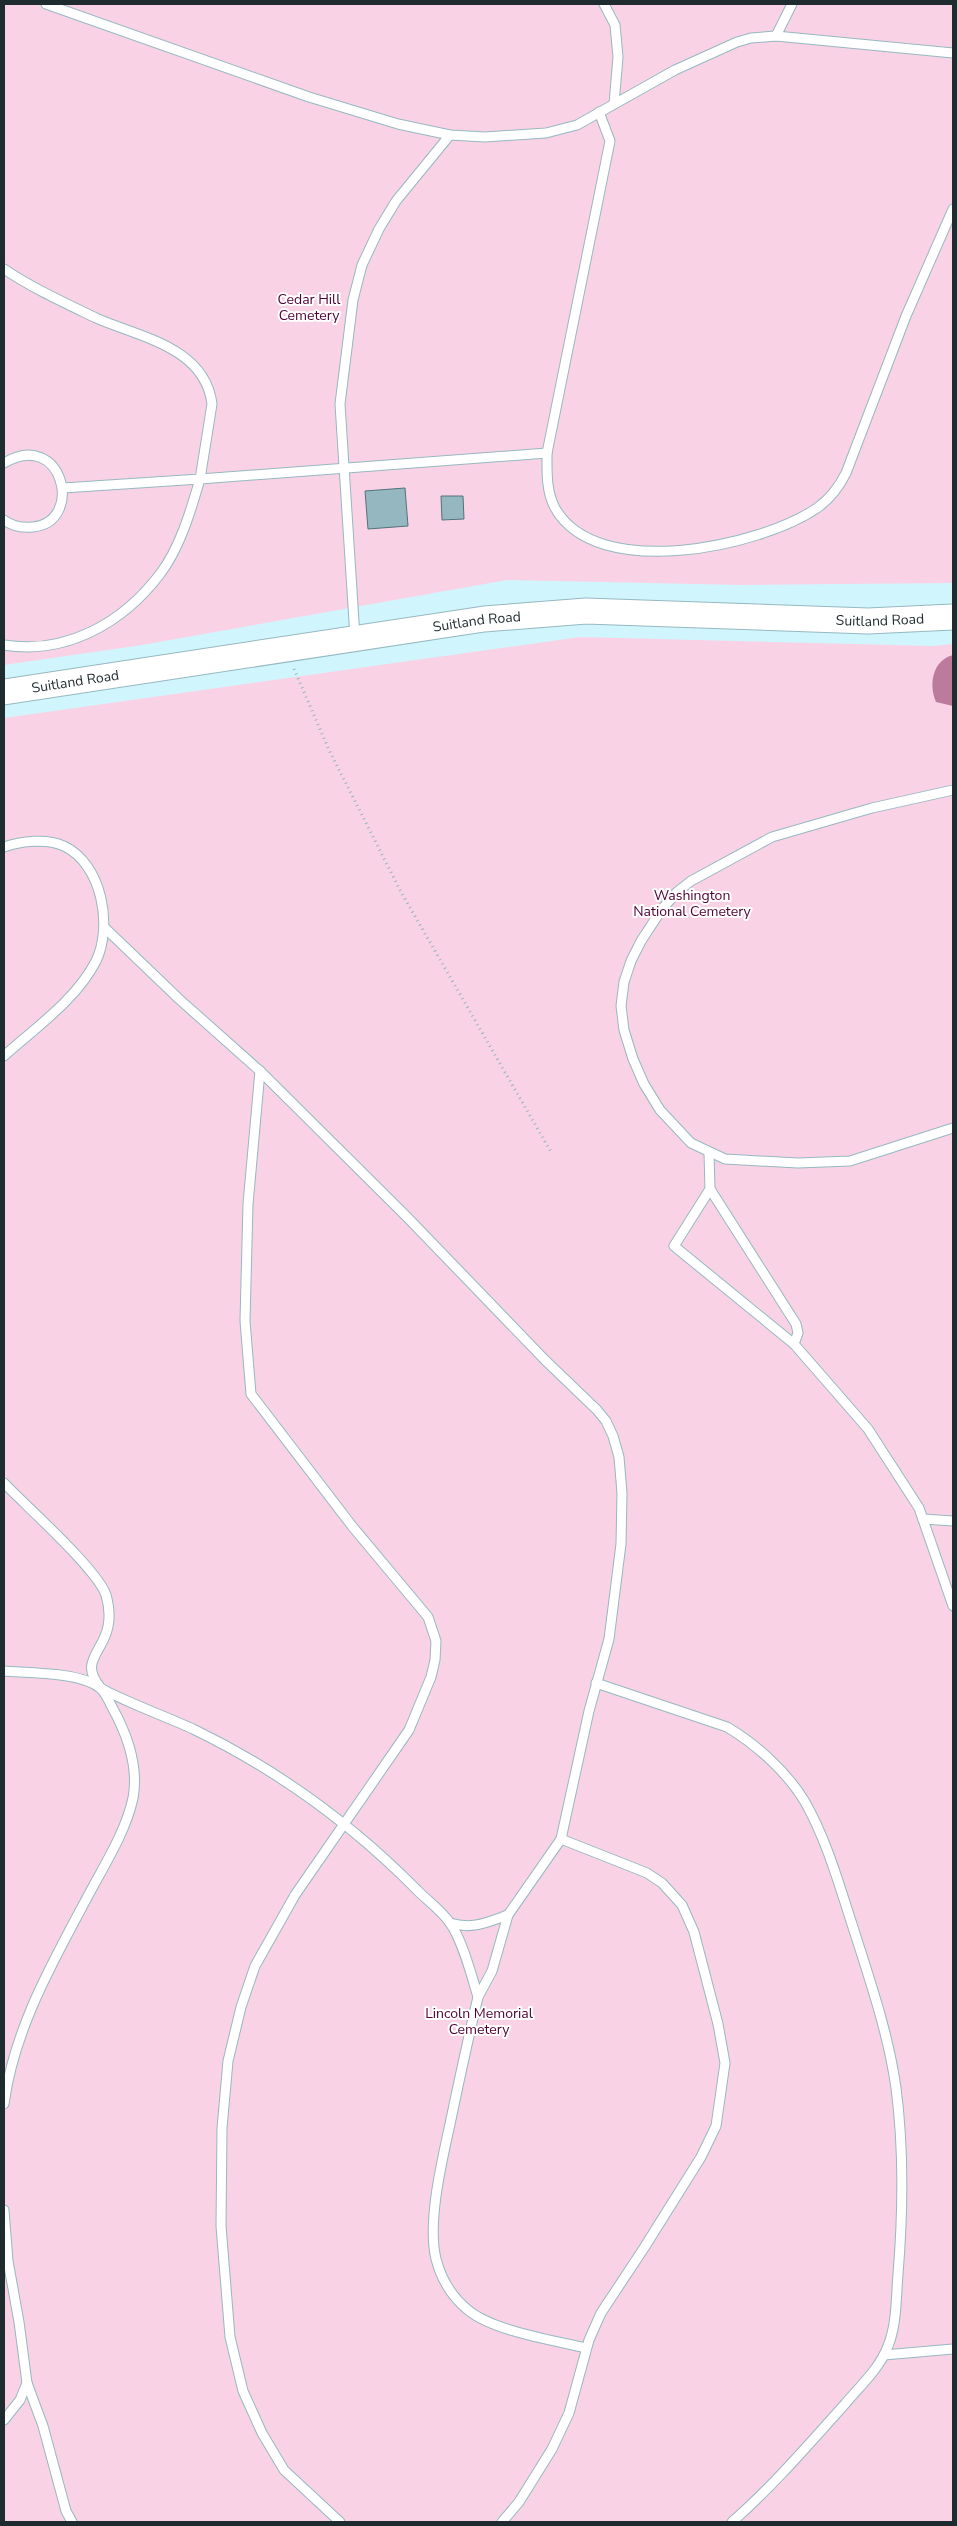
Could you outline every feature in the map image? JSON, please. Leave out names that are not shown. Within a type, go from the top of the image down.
[{"type":"main road","name":"Suitland Road","points":[[4,692],[355,637],[484,619],[586,611],[868,621],[953,617]]},
{"type":"lane","points":[[46,4],[309,97],[398,124],[450,135],[485,137],[546,133],[577,125],[675,70],[737,42],[751,38],[776,36],[953,53]]},
{"type":"lane","points":[[604,4],[615,25],[618,57],[614,104]]},
{"type":"lane","points":[[776,36],[792,4]]},
{"type":"lane","points":[[599,112],[610,141],[548,453],[549,493],[562,518],[588,540],[623,549],[687,551],[723,545],[758,534],[810,512],[838,488],[846,473],[906,316],[953,209]]},
{"type":"lane","points":[[355,637],[340,404],[353,300],[362,265],[379,229],[396,200],[450,135]]},
{"type":"lane","points":[[4,270],[96,318],[180,354],[200,370],[208,382],[212,404],[200,479],[193,504],[172,554],[161,573],[117,617],[83,636],[64,642],[26,647],[4,645]]},
{"type":"lane","points":[[63,488],[548,453]]},
{"type":"lane","points":[[4,463],[22,455],[43,459],[57,471],[63,488],[62,501],[57,512],[47,522],[37,527],[25,528],[14,526],[4,520]]},
{"type":"lane","points":[[953,790],[872,808],[772,837],[691,881],[677,892],[662,909],[641,941],[626,975],[621,1006],[624,1030],[644,1084],[660,1110],[691,1143],[725,1159],[760,1162],[850,1161],[953,1128]]},
{"type":"lane","points":[[4,847],[38,842],[53,843],[64,846],[78,856],[95,884],[105,928],[96,960],[80,986],[4,1056]]},
{"type":"lane","points":[[105,928],[179,999],[260,1071],[460,1270],[606,1421],[619,1457],[622,1492],[621,1544],[609,1639],[574,1770],[561,1839],[508,1915],[492,1972],[478,1998],[438,2178],[434,2219],[436,2258],[445,2283],[457,2299],[480,2318],[510,2329],[586,2348]]},
{"type":"lane","points":[[260,1071],[248,1204],[245,1320],[251,1394],[352,1526],[428,1617],[436,1641],[435,1660],[431,1677],[409,1730],[295,1895],[255,1966],[241,2007],[228,2061],[222,2128],[221,2226],[230,2338],[243,2391],[262,2433],[284,2470],[340,2522]]},
{"type":"lane","points":[[708,1152],[710,1189],[796,1324],[798,1333],[794,1344]]},
{"type":"lane","points":[[710,1189],[674,1246],[794,1344],[868,1429],[912,1495],[923,1519],[953,1606]]},
{"type":"lane","points":[[4,1483],[78,1557],[105,1592],[110,1614],[108,1628],[92,1659],[91,1672],[124,1728],[134,1770],[132,1800],[101,1873],[53,1961],[30,2012],[14,2054],[4,2104]]},
{"type":"lane","points":[[923,1519],[953,1521]]},
{"type":"lane","points":[[4,1671],[75,1678],[101,1688],[178,1722],[236,1751],[315,1802],[399,1872],[450,1923],[478,1998]]},
{"type":"lane","points":[[596,1683],[727,1727],[740,1734],[795,1788],[812,1816],[825,1844],[869,1977],[896,2088],[901,2147],[902,2232],[893,2327],[884,2355],[872,2372],[822,2430],[750,2506],[732,2522]]},
{"type":"lane","points":[[502,2522],[519,2502],[556,2440],[569,2413],[586,2348],[601,2312],[701,2158],[716,2126],[724,2063],[718,2024],[694,1932],[682,1905],[662,1883],[647,1873],[561,1839]]},
{"type":"lane","points":[[450,1923],[461,1926],[476,1926],[508,1915]]},
{"type":"lane","points":[[4,2210],[8,2260],[27,2383],[43,2426],[66,2510],[72,2522]]},
{"type":"lane","points":[[884,2355],[953,2349]]},
{"type":"lane","points":[[4,2420],[20,2400],[27,2383]]},
{"type":"path","points":[[285,648],[329,750],[401,892],[551,1152]]},
{"type":"green space","name":"Cedar Hill Cemetery","points":[[4,4],[953,4],[953,583],[741,585],[507,580],[142,645],[4,665]]},
{"type":"green space","name":"Lincoln Memorial Cemetery","points":[[580,637],[934,646],[953,644],[953,2522],[4,2522],[4,718]]},
{"type":"shaded area","points":[[953,655],[953,706],[936,702],[932,688],[937,667],[946,658]]},
{"type":"building","points":[[405,488],[408,526],[368,529],[365,491]]},
{"type":"building","points":[[441,496],[463,496],[464,519],[442,520]]},
{"type":"park label","name":"Washington National Cemetery","points":[[692,904]]}]
